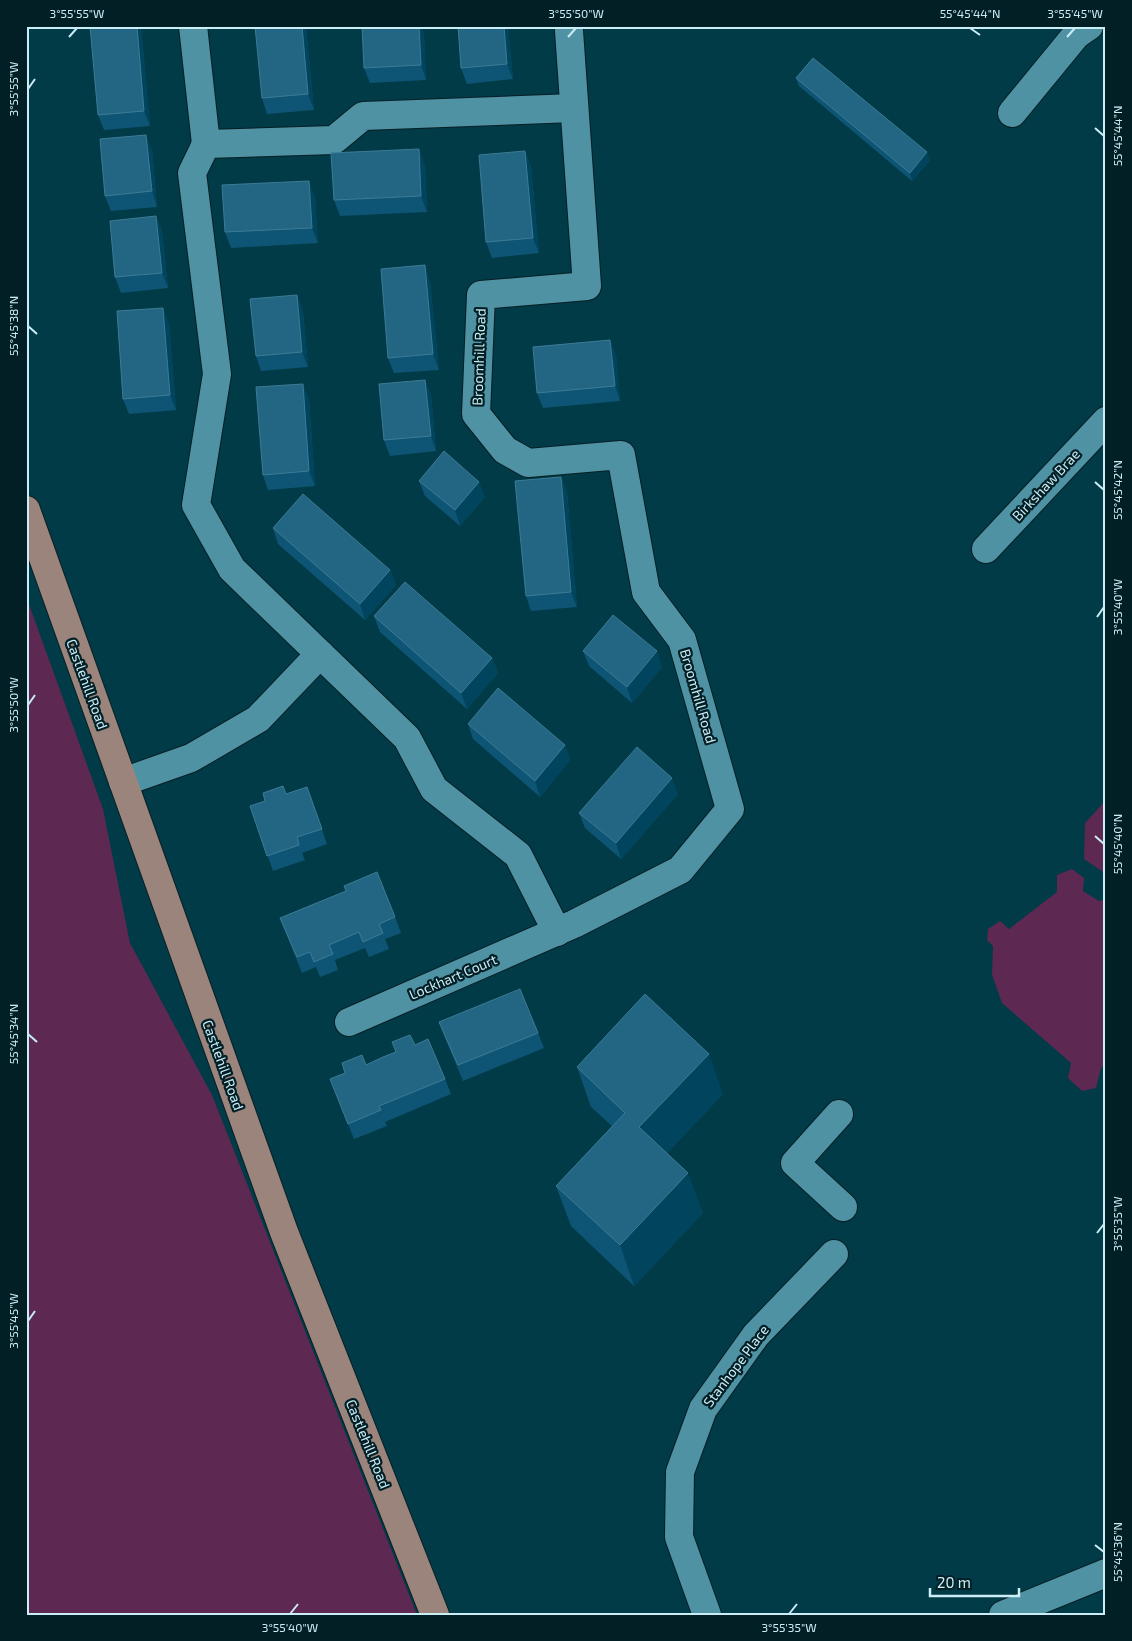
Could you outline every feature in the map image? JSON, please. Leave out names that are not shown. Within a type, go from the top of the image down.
[{"type":"main road","name":"Castlehill Road","points":[[26,510],[32,550],[123,782],[284,1232],[435,1615]]},
{"type":"street","points":[[193,26],[206,144],[192,173],[217,374],[196,505],[232,569],[408,738],[434,789],[518,855],[557,932]]},
{"type":"street","points":[[1012,114],[1076,35],[1089,26]]},
{"type":"street","name":"Broomhill Road","points":[[557,932],[680,870],[730,809],[682,640],[646,592],[621,455],[528,463],[504,450],[476,414],[481,295],[588,286],[568,31]]},
{"type":"street","points":[[206,144],[334,140],[363,116],[574,108]]},
{"type":"street","name":"Birkshaw Brae","points":[[986,549],[1106,421]]},
{"type":"street","points":[[123,782],[191,758],[258,719],[320,654]]},
{"type":"street","name":"Lockhart Court","points":[[349,1022],[557,932]]},
{"type":"street","points":[[839,1114],[795,1163],[843,1207]]},
{"type":"street","name":"Stanhope Place","points":[[707,1615],[679,1537],[680,1472],[703,1409],[756,1335],[834,1254]]},
{"type":"street","points":[[1003,1615],[1106,1573]]},
{"type":"shaded area","points":[[26,596],[103,809],[130,943],[212,1095],[417,1615],[26,1615]]},
{"type":"shaded area","points":[[1106,800],[1106,874],[1084,859],[1085,823]]},
{"type":"shaded area","points":[[1072,869],[1084,878],[1083,891],[1099,901],[1106,899],[1106,1063],[1101,1068],[1096,1088],[1082,1091],[1068,1078],[1071,1063],[1002,1003],[992,975],[993,946],[987,940],[988,929],[1000,921],[1009,929],[1057,892],[1057,875]]},
{"type":"building","points":[[90,26],[137,26],[144,111],[98,115]]},
{"type":"building","points":[[255,26],[302,26],[308,94],[262,98]]},
{"type":"building","points":[[362,26],[419,26],[421,65],[364,68]]},
{"type":"building","points":[[458,26],[504,26],[507,64],[461,68]]},
{"type":"building","points":[[813,58],[927,152],[910,173],[796,78]]},
{"type":"building","points":[[146,135],[152,191],[105,196],[100,139]]},
{"type":"building","points":[[419,149],[421,196],[334,200],[331,153]]},
{"type":"building","points":[[525,151],[533,238],[486,242],[479,155]]},
{"type":"building","points":[[309,181],[312,228],[225,232],[222,185]]},
{"type":"building","points":[[156,216],[162,273],[115,277],[110,221]]},
{"type":"building","points":[[425,265],[433,354],[388,358],[381,269]]},
{"type":"building","points":[[297,295],[302,352],[256,356],[250,299]]},
{"type":"building","points":[[163,308],[170,395],[123,399],[117,311]]},
{"type":"building","points":[[610,340],[615,386],[537,393],[533,347]]},
{"type":"building","points":[[425,380],[431,436],[384,440],[379,384]]},
{"type":"building","points":[[303,384],[309,471],[263,475],[256,387]]},
{"type":"building","points":[[444,451],[479,482],[455,510],[419,481]]},
{"type":"building","points":[[561,477],[571,592],[526,596],[515,481]]},
{"type":"building","points":[[303,494],[390,570],[360,604],[273,528]]},
{"type":"building","points":[[405,582],[492,658],[461,693],[374,616]]},
{"type":"building","points":[[613,615],[657,651],[627,687],[583,651]]},
{"type":"building","points":[[498,688],[565,745],[535,781],[468,724]]},
{"type":"building","points":[[637,747],[672,778],[616,843],[579,813]]},
{"type":"building","points":[[283,786],[286,794],[307,787],[322,829],[297,837],[299,845],[267,856],[250,806],[265,801],[263,793]]},
{"type":"building","points":[[377,872],[395,917],[379,924],[383,933],[363,942],[359,932],[329,945],[333,954],[314,962],[310,952],[297,957],[280,918],[346,891],[344,886]]},
{"type":"building","points":[[520,989],[538,1033],[458,1065],[439,1022]]},
{"type":"building","points":[[645,994],[709,1054],[639,1127],[688,1173],[620,1245],[556,1186],[625,1113],[577,1067]]},
{"type":"building","points":[[410,1035],[415,1045],[428,1039],[445,1079],[379,1106],[381,1110],[348,1124],[330,1079],[345,1073],[342,1063],[362,1055],[366,1065],[396,1052],[392,1042]]}]
